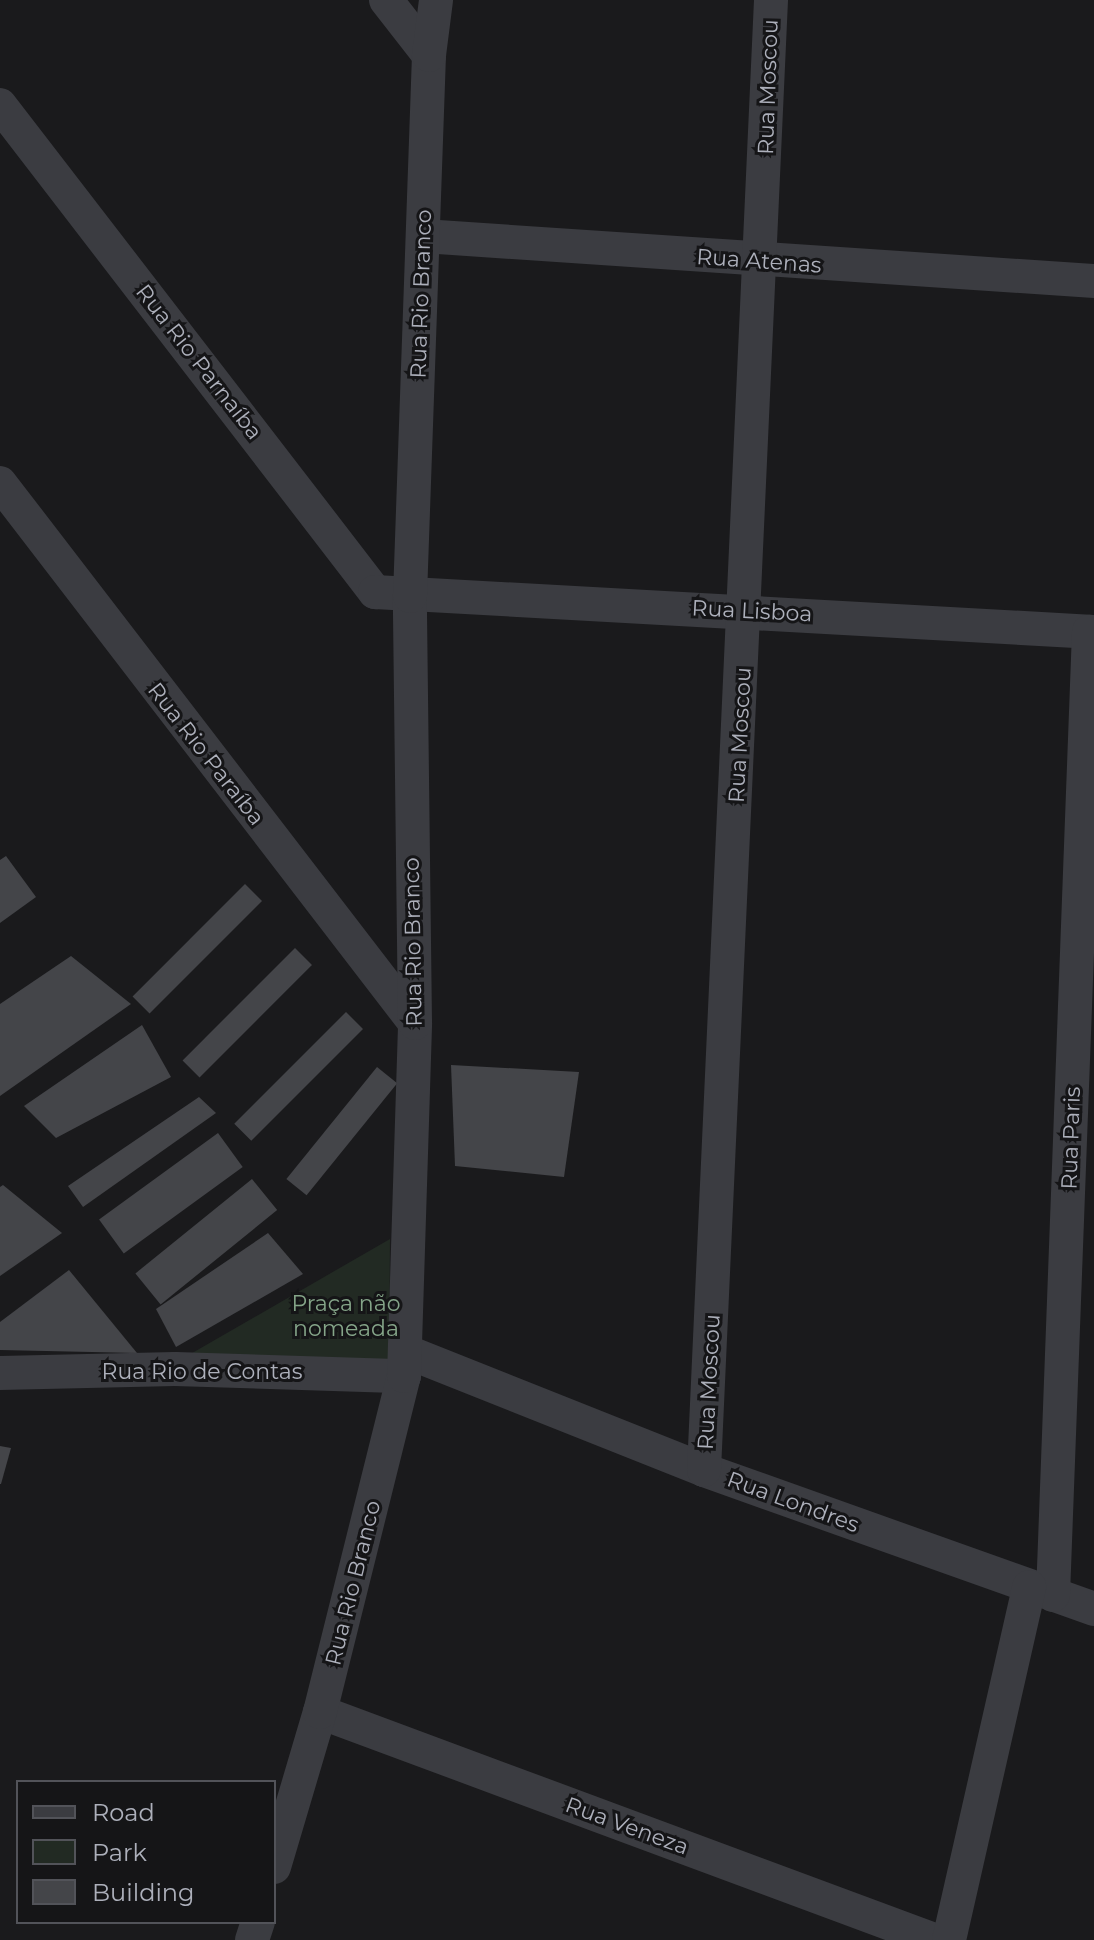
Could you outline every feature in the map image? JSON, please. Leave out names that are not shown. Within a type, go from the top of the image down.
[{"type":"street","points":[[386,0],[429,55]]},
{"type":"street","name":"Rua Rio Branco","points":[[276,1860],[320,1712],[404,1364],[415,1023],[410,596],[429,55],[436,0]]},
{"type":"street","name":"Rua Moscou","points":[[704,1470],[746,610],[771,0]]},
{"type":"street","name":"Rua Rio Parnaíba","points":[[6,124],[375,592],[410,596]]},
{"type":"street","name":"Rua Atenas","points":[[423,236],[1094,281]]},
{"type":"street","name":"Rua Rio Paraíba","points":[[0,483],[415,1023]]},
{"type":"street","name":"Rua Lisboa","points":[[410,596],[746,610],[1092,632]]},
{"type":"street","name":"Rua Paris","points":[[949,1940],[1041,1591],[1082,1155],[1092,632]]},
{"type":"street","name":"Rua Londres","points":[[404,1364],[1094,1609]]},
{"type":"street","name":"Rua Rio de Contas","points":[[0,1373],[404,1364]]},
{"type":"street","name":"Rua Veneza","points":[[320,1712],[934,1940]]},
{"type":"green space","name":"Praça não nomeada","points":[[390,1239],[389,1361],[187,1356]]},
{"type":"building","points":[[6,856],[36,897],[0,923],[0,860]]},
{"type":"building","points":[[245,884],[262,901],[150,1013],[133,996]]},
{"type":"building","points":[[295,948],[312,965],[200,1077],[183,1060]]},
{"type":"building","points":[[71,956],[131,1004],[0,1096],[0,1004]]},
{"type":"building","points":[[346,1012],[363,1029],[251,1141],[234,1124]]},
{"type":"building","points":[[142,1025],[171,1077],[56,1138],[24,1106]]},
{"type":"building","points":[[451,1065],[579,1072],[564,1177],[455,1166]]},
{"type":"building","points":[[377,1067],[397,1083],[307,1195],[286,1179]]},
{"type":"building","points":[[199,1097],[216,1113],[83,1207],[68,1186]]},
{"type":"building","points":[[218,1133],[243,1167],[124,1253],[99,1219]]},
{"type":"building","points":[[252,1179],[277,1210],[161,1304],[135,1273]]},
{"type":"building","points":[[3,1185],[62,1233],[0,1276],[0,1187]]},
{"type":"building","points":[[268,1233],[303,1274],[176,1347],[156,1309]]},
{"type":"building","points":[[69,1270],[137,1353],[0,1350],[0,1322]]},
{"type":"building","points":[[0,1446],[11,1448],[1,1484],[0,1484]]}]
